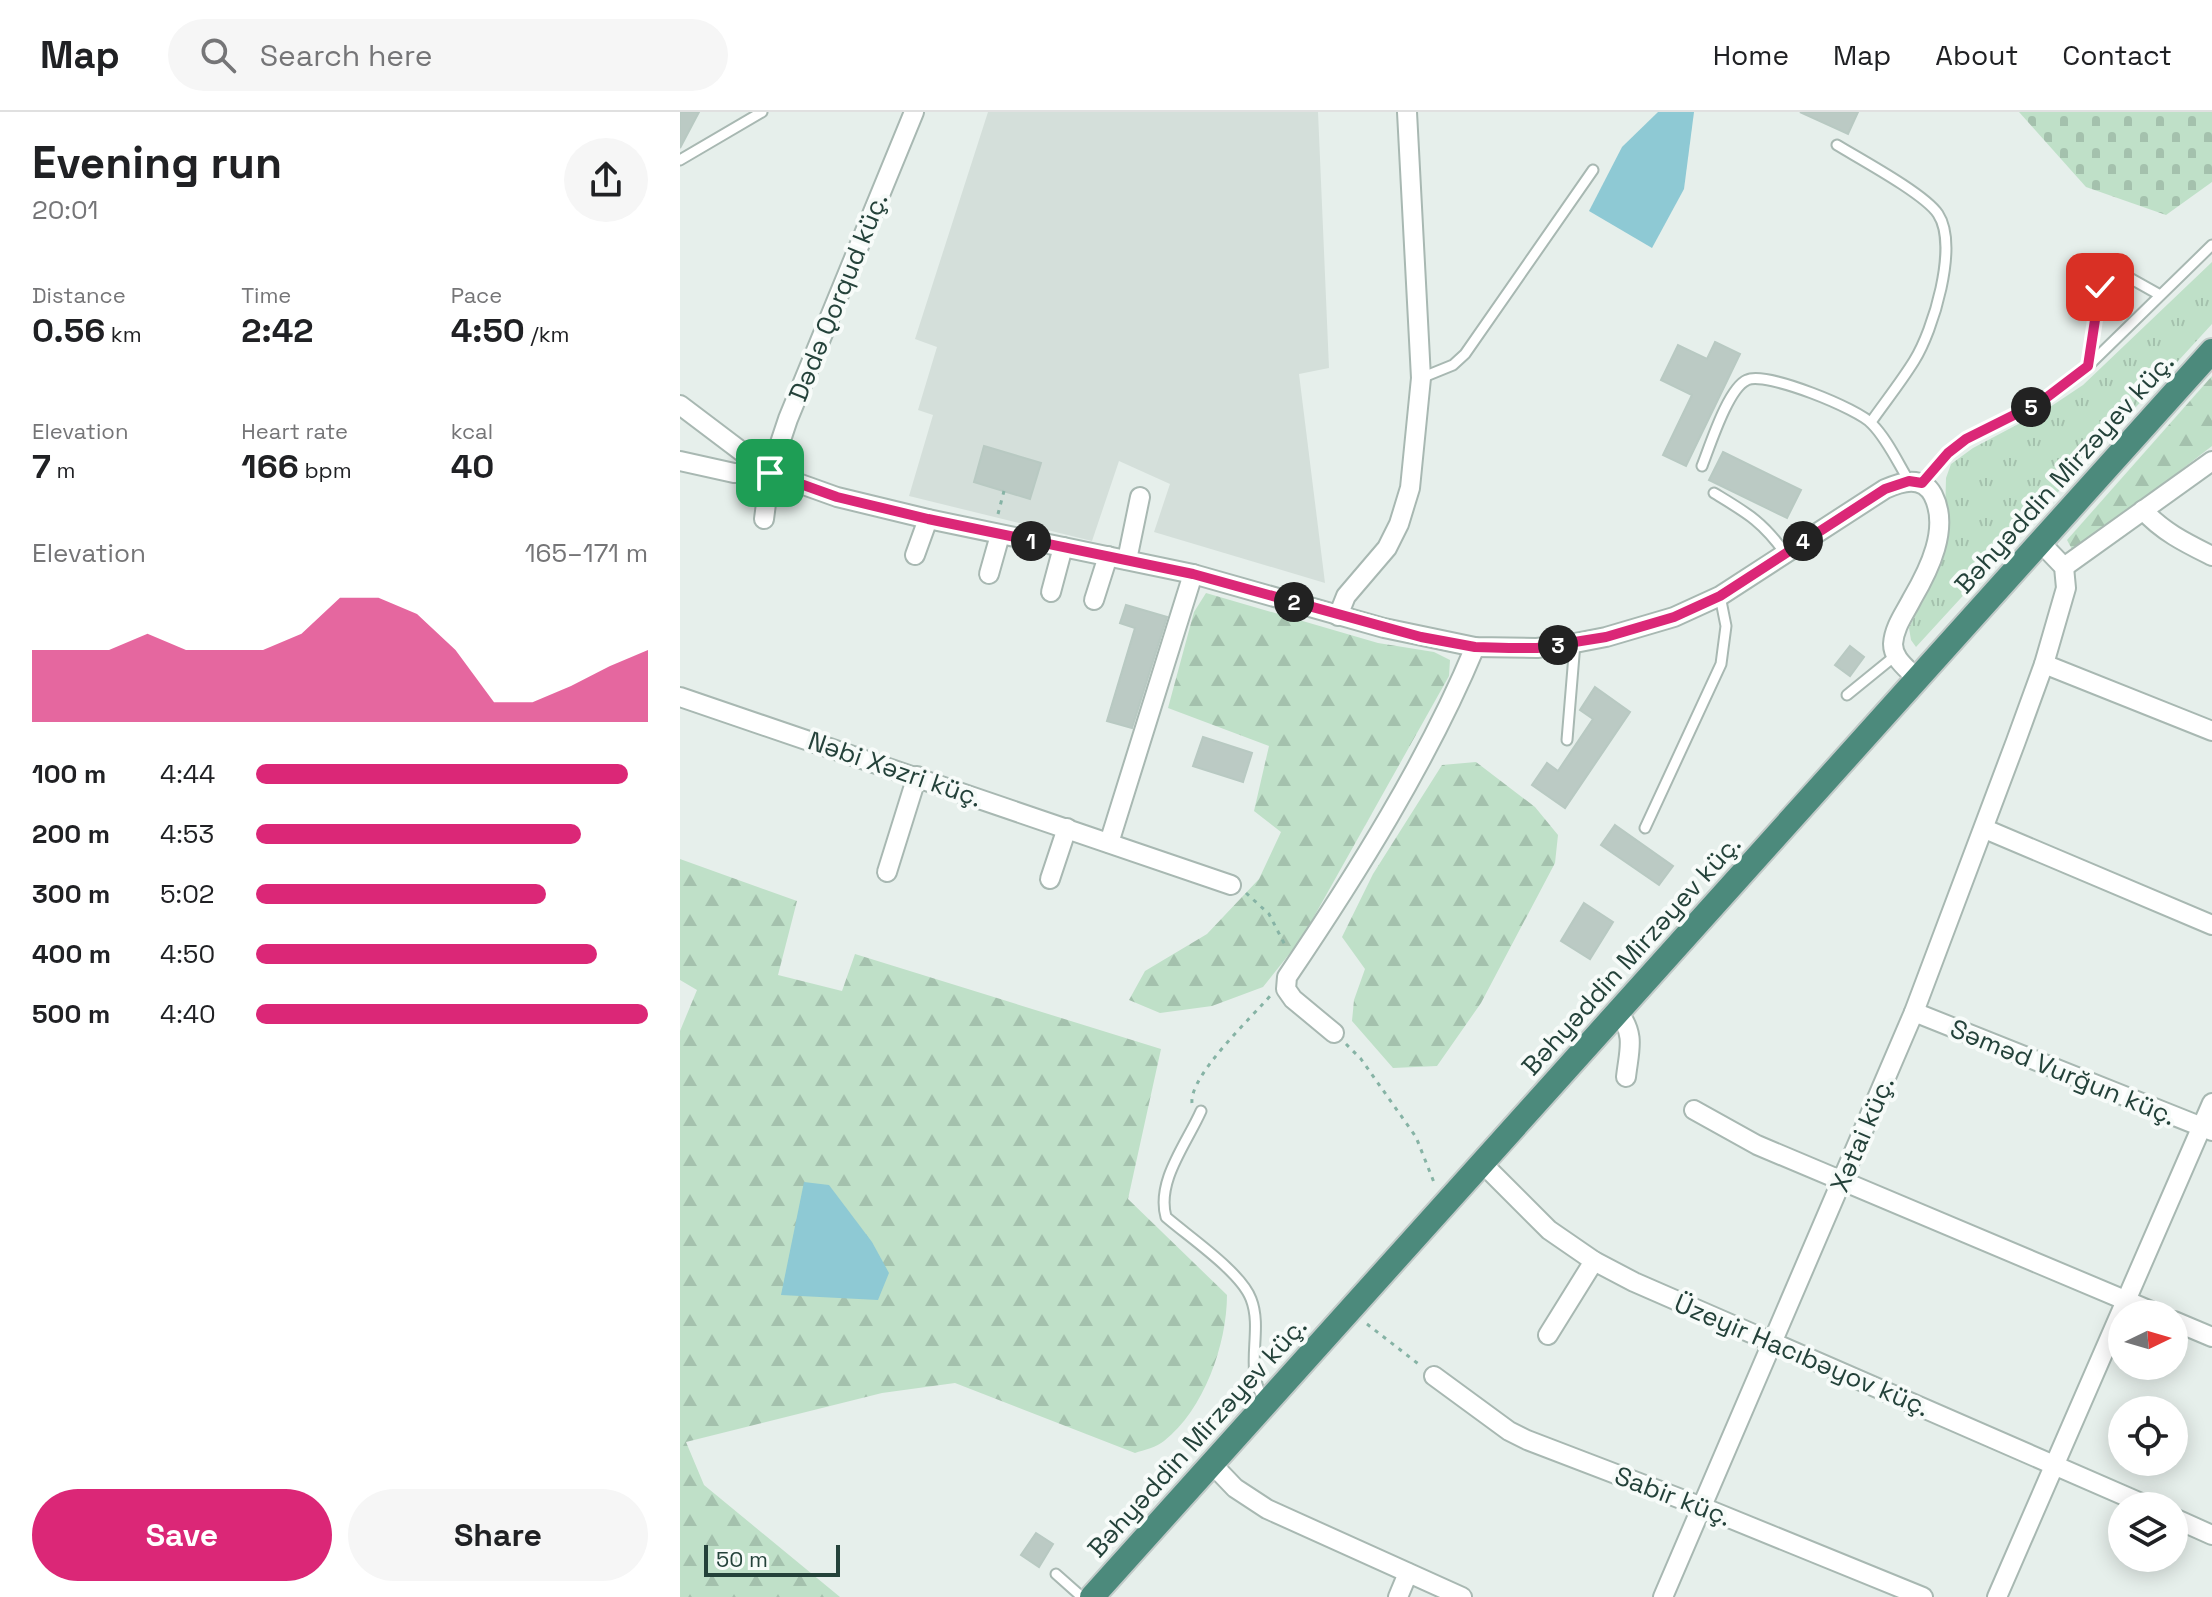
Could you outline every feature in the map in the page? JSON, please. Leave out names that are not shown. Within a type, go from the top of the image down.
[{"type":"highway","name":"Bəhyəddin Mirzəyev küç.","points":[[1092,1597],[2212,351]]},
{"type":"street","name":"Dədə Qorqud küç.","points":[[764,519],[770,473],[788,419],[914,112]]},
{"type":"street","points":[[1338,616],[1346,596],[1387,548],[1399,524],[1410,488],[1421,378],[1407,112]]},
{"type":"street","points":[[680,405],[770,473],[837,497],[996,534],[1193,574],[1338,616],[1475,647],[1537,648],[1575,643],[1674,617],[1720,596],[1861,502],[1885,489],[1916,482],[1930,489],[1936,501],[1938,535],[1922,581],[1897,626],[1893,645],[1895,656],[1916,678]]},
{"type":"street","points":[[680,461],[734,473],[770,473]]},
{"type":"street","points":[[2040,542],[2064,567],[2212,461]]},
{"type":"street","points":[[1127,560],[1140,497]]},
{"type":"street","points":[[2143,510],[2158,526],[2177,539],[2212,556]]},
{"type":"street","points":[[915,555],[928,519]]},
{"type":"street","points":[[989,574],[996,534]]},
{"type":"street","points":[[1051,592],[1063,547]]},
{"type":"street","points":[[1094,600],[1108,556]]},
{"type":"street","name":"Xətai küç.","points":[[1663,1597],[1914,1012],[1985,829],[2044,664],[2064,602],[2067,576],[2064,567]]},
{"type":"street","points":[[1109,843],[1193,574]]},
{"type":"street","points":[[1334,1033],[1293,999],[1286,989],[1287,977],[1333,909],[1435,734],[1475,647]]},
{"type":"street","points":[[2044,664],[2212,731]]},
{"type":"street","name":"Nəbi Xəzri küç.","points":[[680,697],[1231,885]]},
{"type":"street","points":[[887,872],[917,776]]},
{"type":"street","points":[[1050,879],[1067,828]]},
{"type":"street","points":[[1985,829],[2212,925]]},
{"type":"street","points":[[1618,1012],[1629,1026],[1631,1037],[1626,1077]]},
{"type":"street","name":"Səməd Vurğun küç.","points":[[1914,1012],[2207,1129]]},
{"type":"street","points":[[2126,1300],[2207,1129],[2212,1103]]},
{"type":"street","points":[[1694,1110],[1757,1145],[2124,1300]]},
{"type":"street","name":"Üzeyir Hacıbəyov küç.","points":[[1482,1163],[1549,1230],[1594,1261],[1634,1282],[2116,1492]]},
{"type":"street","points":[[1548,1335],[1594,1261]]},
{"type":"street","points":[[2188,1327],[2212,1337]]},
{"type":"street","points":[[1997,1597],[2108,1343]]},
{"type":"street","name":"Sabir küç.","points":[[1434,1376],[1509,1431],[1527,1440],[1923,1597]]},
{"type":"street","points":[[1212,1464],[1252,1501],[1462,1597]]},
{"type":"street","points":[[2188,1524],[2212,1535]]},
{"type":"street","points":[[1398,1597],[1408,1573]]},
{"type":"lane","points":[[680,160],[762,112]]},
{"type":"lane","points":[[1837,145],[1925,201],[1939,215],[1948,240],[1946,267],[1930,325],[1915,359],[1871,422]]},
{"type":"lane","points":[[1421,378],[1453,365],[1465,354],[1593,170]]},
{"type":"lane","points":[[1702,466],[1734,391],[1747,380],[1761,378],[1801,388],[1871,422],[1916,482],[1966,439],[2042,401],[2088,366],[2212,245]]},
{"type":"lane","points":[[2088,366],[2100,287],[2105,274],[2119,272],[2160,295]]},
{"type":"lane","points":[[1714,493],[1757,518],[1785,553]]},
{"type":"lane","points":[[1645,828],[1721,664],[1726,626],[1720,596]]},
{"type":"lane","points":[[1567,740],[1575,643]]},
{"type":"lane","points":[[1847,695],[1895,656]]},
{"type":"lane","points":[[1200,1114],[1164,1188],[1162,1203],[1166,1217],[1242,1281],[1250,1296],[1256,1322],[1257,1391],[1266,1402]]},
{"type":"lane","points":[[1056,1574],[1082,1597]]},
{"type":"path","points":[[996,534],[1004,491]]},
{"type":"path","points":[[1231,885],[1254,898],[1269,914],[1296,964]]},
{"type":"path","points":[[1200,1114],[1193,1108],[1191,1097],[1195,1084],[1272,994],[1286,989]]},
{"type":"path","points":[[1334,1033],[1361,1059],[1416,1137],[1434,1183],[1449,1199]]},
{"type":"path","points":[[1348,1309],[1434,1376]]},
{"type":"shaded area","points":[[988,112],[1318,112],[1329,368],[1299,374],[1325,583],[1154,532],[1170,484],[1119,461],[1092,541],[909,496],[933,415],[918,410],[937,347],[915,339]]},
{"type":"green space","points":[[2019,112],[2212,112],[2212,182],[2166,215],[2086,187]]},
{"type":"green space","points":[[2212,262],[2212,324],[1916,647],[1909,628],[1944,555],[1946,478],[1951,464],[1973,448],[2047,409],[2083,385]]},
{"type":"green space","points":[[2212,376],[2212,446],[2074,553],[2067,540]]},
{"type":"green space","points":[[1206,593],[1378,643],[1434,652],[1450,660],[1449,676],[1302,938],[1263,987],[1212,1006],[1160,1013],[1129,1000],[1145,971],[1207,934],[1259,879],[1281,832],[1254,811],[1269,746],[1168,708],[1194,612]]},
{"type":"green space","points":[[1476,762],[1535,807],[1558,835],[1555,863],[1481,1003],[1437,1066],[1393,1068],[1352,1021],[1354,1000],[1365,969],[1342,937],[1373,874],[1442,765]]},
{"type":"green space","points":[[680,859],[797,901],[778,975],[842,991],[855,954],[1161,1049],[1128,1199],[1227,1295],[1218,1355],[1202,1394],[1191,1412],[1164,1441],[1135,1453],[955,1383],[882,1393],[686,1442],[704,1485],[840,1597],[680,1597],[680,1031],[697,990],[680,980]]},
{"type":"water","points":[[1658,112],[1694,112],[1684,189],[1652,248],[1589,211],[1622,147]]},
{"type":"water","points":[[804,1182],[829,1185],[872,1242],[889,1273],[878,1300],[781,1295]]},
{"type":"building","points":[[680,112],[699,112],[680,148]]},
{"type":"building","points":[[1800,112],[1858,112],[1848,134]]},
{"type":"building","points":[[2076,278],[2093,284],[2090,304],[2069,297]]},
{"type":"building","points":[[2107,290],[2130,296],[2123,316],[2104,309]]},
{"type":"building","points":[[1715,342],[1740,354],[1686,466],[1663,455],[1692,395],[1661,380],[1678,345],[1707,359]]},
{"type":"building","points":[[984,446],[1041,463],[1030,499],[974,482]]},
{"type":"building","points":[[1723,452],[1801,490],[1787,518],[1709,480]]},
{"type":"building","points":[[1126,605],[1167,617],[1132,728],[1107,721],[1135,628],[1120,623]]},
{"type":"building","points":[[1850,646],[1864,657],[1850,676],[1835,665]]},
{"type":"building","points":[[1595,687],[1630,712],[1565,808],[1532,785],[1547,763],[1558,771],[1593,719],[1580,710]]},
{"type":"building","points":[[1203,737],[1252,753],[1243,782],[1193,766]]},
{"type":"building","points":[[1615,825],[1673,866],[1659,885],[1601,845]]},
{"type":"building","points":[[1584,903],[1613,922],[1590,959],[1561,941]]},
{"type":"building","points":[[1036,1533],[1053,1544],[1039,1567],[1021,1555]]},
{"type":"route","points":[[770,473],[837,497],[1193,574],[1421,637],[1475,647],[1537,648],[1575,643],[1674,617],[1720,596],[1861,502],[1897,484],[1909,481],[1922,483],[1948,453],[1966,439],[2042,401],[2088,366],[2100,287]]}]
